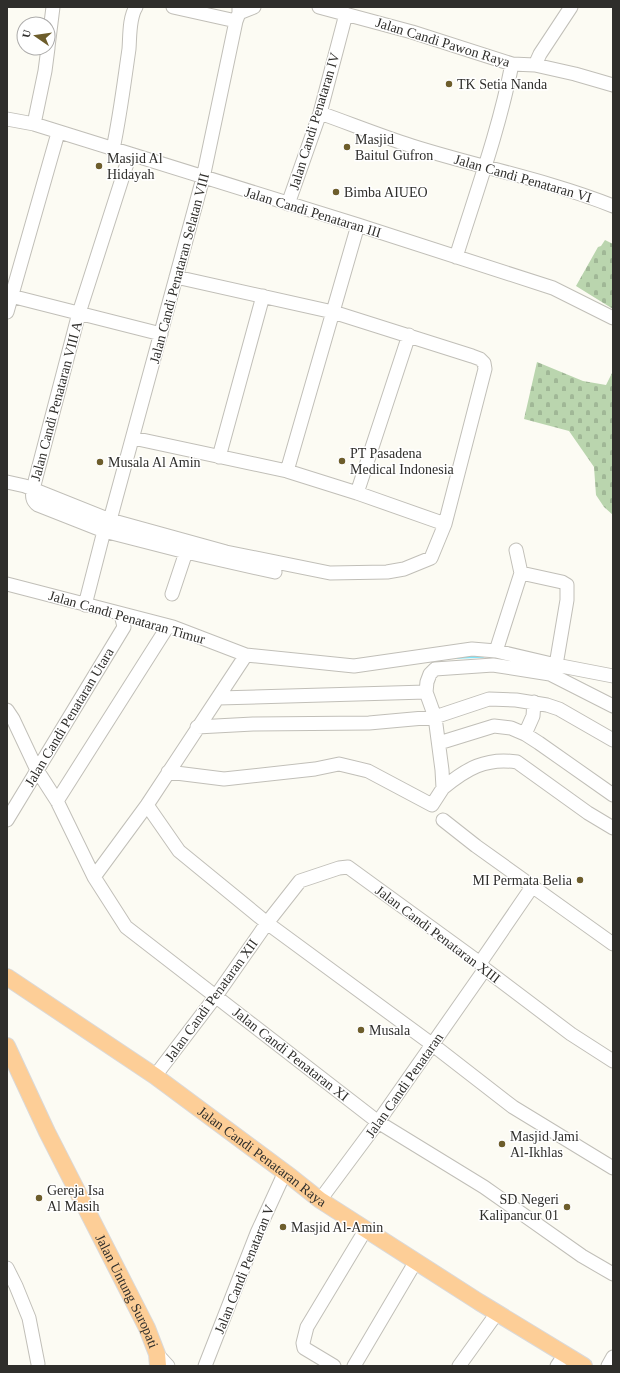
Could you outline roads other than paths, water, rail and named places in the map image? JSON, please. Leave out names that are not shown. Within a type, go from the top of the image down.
[{"type":"main road","name":"Jalan Candi Penataran Raya","points":[[7,977],[156,1076],[285,1172],[320,1200],[497,1313],[561,1360],[584,1366]]},
{"type":"main road","name":"Jalan Untung Suropati","points":[[7,1046],[47,1132],[147,1328],[158,1360]]},
{"type":"street","points":[[113,149],[119,124],[131,27],[134,10],[136,7]]},
{"type":"street","points":[[174,7],[238,14],[254,7]]},
{"type":"street","name":"Jalan Candi Pawon Raya","points":[[319,7],[412,32],[512,64],[535,65],[575,74],[613,85]]},
{"type":"street","points":[[535,65],[540,54],[571,7]]},
{"type":"street","name":"Jalan Candi Penataran Selatan VIII","points":[[85,605],[133,438],[203,178],[238,14]]},
{"type":"street","name":"Jalan Candi Penataran IV","points":[[288,204],[320,113],[346,14]]},
{"type":"street","points":[[34,124],[47,56]]},
{"type":"street","points":[[456,257],[484,166],[493,144],[506,97],[512,64]]},
{"type":"street","name":"Jalan Candi Penataran VI","points":[[320,113],[412,146],[583,195],[613,206]]},
{"type":"street","name":"Jalan Candi Penataran III","points":[[7,119],[34,124],[58,133],[358,225],[553,288],[613,318]]},
{"type":"street","points":[[7,312],[9,295],[58,133]]},
{"type":"street","name":"Jalan Candi Penataran VIII A","points":[[33,489],[79,313],[130,154]]},
{"type":"street","points":[[287,471],[358,225]]},
{"type":"street","points":[[107,526],[330,573],[387,572],[416,565],[431,558],[445,524],[485,369],[484,363],[480,359],[409,335],[333,312],[176,277]]},
{"type":"street","points":[[9,295],[161,334]]},
{"type":"street","points":[[219,457],[263,296]]},
{"type":"street","points":[[357,493],[409,335]]},
{"type":"street","points":[[133,438],[287,471],[357,493],[445,524]]},
{"type":"street","points":[[7,482],[33,489],[107,526],[186,552],[275,572]]},
{"type":"street","points":[[496,651],[521,573],[516,550]]},
{"type":"street","points":[[172,594],[186,552]]},
{"type":"street","points":[[521,573],[557,581],[567,585],[567,600],[556,665]]},
{"type":"street","name":"Jalan Candi Penataran Timur","points":[[7,584],[168,626],[246,654],[354,666],[472,649],[496,651],[613,676]]},
{"type":"street","name":"Jalan Candi Penataran Utara","points":[[7,820],[124,627],[121,614]]},
{"type":"street","points":[[58,801],[168,626]]},
{"type":"street","points":[[94,877],[147,805],[246,654]]},
{"type":"street","points":[[443,788],[435,717],[426,692],[430,674],[435,669],[493,665],[550,674],[613,706]]},
{"type":"street","points":[[218,698],[426,692]]},
{"type":"street","points":[[197,727],[253,724],[369,723],[435,717],[489,699],[516,700],[547,705],[559,709],[613,740]]},
{"type":"street","points":[[525,734],[533,716],[534,702]]},
{"type":"street","name":"Jalan Candi Penataran XI","points":[[7,710],[13,719],[37,770],[58,801],[94,877],[126,927],[378,1122],[484,1187],[582,1256],[613,1274]]},
{"type":"street","points":[[439,743],[494,726],[511,728],[525,734],[613,795]]},
{"type":"street","points":[[168,772],[224,779],[315,769],[339,764],[368,771],[432,805],[443,788],[462,773],[480,764],[503,760],[517,762],[588,813],[613,828]]},
{"type":"street","points":[[147,805],[179,852],[267,923],[433,1045],[514,1107],[613,1168]]},
{"type":"street","points":[[443,820],[476,846],[613,944]]},
{"type":"street","name":"Jalan Candi Penataran XIII","points":[[267,923],[300,881],[339,868],[348,867],[483,966],[571,1034],[613,1061]]},
{"type":"street","name":"Jalan Candi Penataran","points":[[320,1200],[433,1045],[532,886]]},
{"type":"street","name":"Jalan Candi Penataran XII","points":[[156,1076],[216,996],[267,923]]},
{"type":"street","name":"Jalan Candi Penataran V","points":[[205,1366],[257,1233],[285,1172]]},
{"type":"street","points":[[334,1366],[304,1348],[303,1343],[308,1327],[366,1229]]},
{"type":"street","points":[[354,1366],[416,1261]]},
{"type":"street","points":[[7,1268],[29,1318],[39,1365]]},
{"type":"street","points":[[459,1366],[497,1313]]},
{"type":"street","points":[[608,1366],[613,1357]]},
{"type":"street","points":[[158,1360],[168,1366]]},
{"type":"waterway","points":[[457,657],[483,656]]},
{"type":"place","name":"TK Setia Nanda","points":[[449,84]]},
{"type":"place","name":"Masjid Baitul Gufron","points":[[347,147]]},
{"type":"place","name":"Masjid Al Hidayah","points":[[99,166]]},
{"type":"place","name":"Bimba AIUEO","points":[[336,192]]},
{"type":"place","name":"PT Pasadena Medical Indonesia","points":[[342,461]]},
{"type":"place","name":"Musala Al Amin","points":[[100,462]]},
{"type":"place","name":"MI Permata Belia","points":[[580,880]]},
{"type":"place","name":"Musala","points":[[361,1030]]},
{"type":"place","name":"Masjid Jami Al-Ikhlas","points":[[502,1144]]},
{"type":"place","name":"Gereja Isa Al Masih","points":[[39,1198]]},
{"type":"place","name":"SD Negeri Kalipancur 01","points":[[567,1207]]},
{"type":"place","name":"Masjid Al-Amin","points":[[283,1227]]}]
